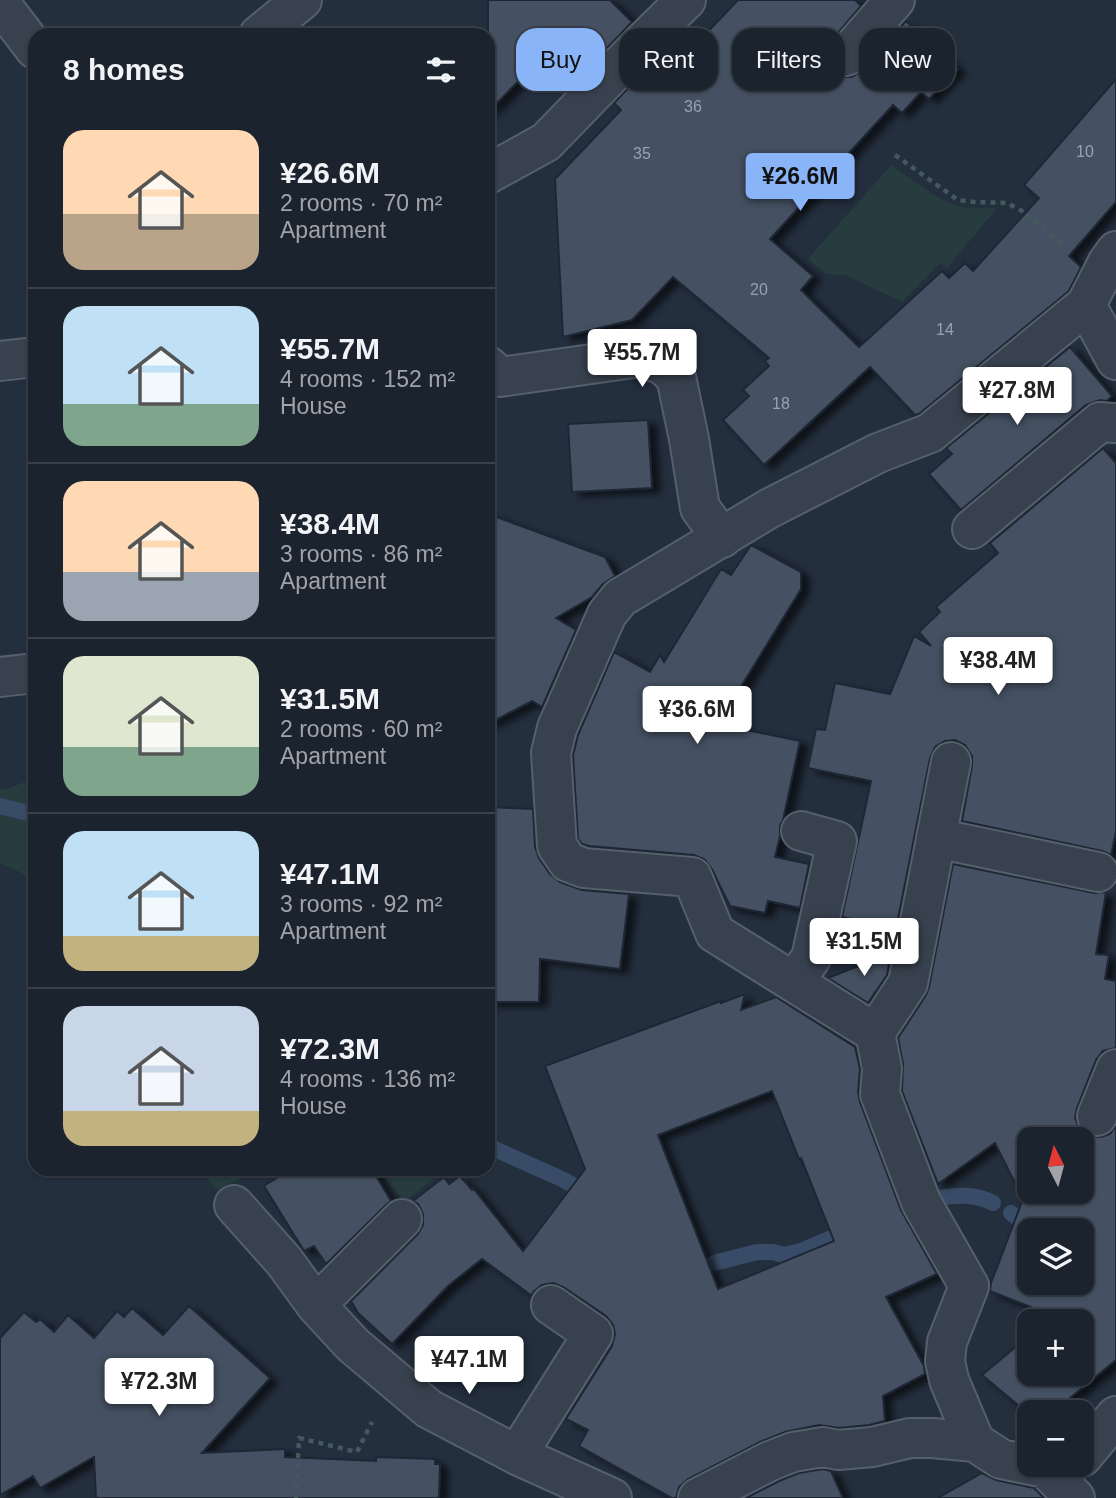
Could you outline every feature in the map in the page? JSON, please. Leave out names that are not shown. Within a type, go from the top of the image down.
[{"type":"street","points":[[269,28],[302,0]]},
{"type":"street","points":[[495,170],[546,142],[687,0]]},
{"type":"street","points":[[846,56],[895,0]]},
{"type":"street","points":[[0,3],[28,40]]},
{"type":"street","points":[[1101,277],[1116,360]]},
{"type":"street","points":[[876,1033],[715,933],[692,877],[584,868],[568,862],[557,846],[551,753],[557,728],[607,614],[620,598],[769,508],[878,453],[930,433],[1101,277]]},
{"type":"street","points":[[495,372],[500,377],[641,357],[663,365],[676,377],[700,508],[722,538]]},
{"type":"street","points":[[0,361],[28,358]]},
{"type":"street","points":[[972,529],[1100,422],[1116,423]]},
{"type":"street","points":[[0,677],[28,674]]},
{"type":"street","points":[[951,762],[908,983],[876,1033],[882,1068],[880,1094],[921,1202],[969,1286],[947,1342],[945,1361],[949,1380],[975,1443]]},
{"type":"street","points":[[794,982],[811,958],[837,841],[801,831]]},
{"type":"street","points":[[936,838],[1098,872]]},
{"type":"street","points":[[1097,1116],[1116,1069]]},
{"type":"street","points":[[234,1205],[284,1261],[316,1305],[353,1345],[429,1409],[517,1455],[612,1498]]},
{"type":"street","points":[[316,1305],[402,1219]]},
{"type":"street","points":[[517,1455],[593,1335],[551,1305]]},
{"type":"street","points":[[1094,1447],[1116,1416]]},
{"type":"street","points":[[698,1498],[770,1461],[793,1452],[823,1447],[838,1450],[872,1447],[910,1438],[932,1438],[975,1443],[1001,1459],[1017,1462]]},
{"type":"path","points":[[895,155],[958,200],[1007,203],[1024,212],[1101,277]]},
{"type":"path","points":[[296,1498],[299,1438],[357,1452],[394,1380]]},
{"type":"green space","points":[[891,165],[950,203],[968,208],[997,208],[947,268],[940,263],[902,302],[846,275],[826,274],[808,259]]},
{"type":"green space","points":[[28,781],[28,878],[0,863],[0,790]]},
{"type":"green space","points":[[205,1176],[246,1176],[245,1177],[217,1189]]},
{"type":"green space","points":[[383,1176],[437,1176],[404,1202]]},
{"type":"building","points":[[488,0],[610,0],[632,22],[626,28],[619,28],[619,36],[605,50],[605,28],[516,28],[516,84],[495,105],[495,28],[488,28]]},
{"type":"building","points":[[738,0],[855,0],[861,6],[842,28],[732,28],[732,91],[845,91],[845,77],[852,77],[859,72],[859,91],[937,91],[929,99],[921,92],[902,113],[893,105],[770,239],[813,276],[801,290],[859,347],[942,271],[949,278],[965,263],[973,271],[1039,198],[1024,185],[1116,79],[1116,202],[1069,256],[1081,267],[1069,291],[919,414],[915,415],[870,367],[764,465],[723,420],[749,396],[743,390],[769,366],[765,361],[769,358],[673,277],[632,320],[563,337],[555,179],[621,110],[614,103],[625,91],[718,91],[718,28],[711,28]]},
{"type":"building","points":[[906,21],[914,28],[900,28]]},
{"type":"building","points":[[1070,347],[1112,396],[1107,401],[1100,400],[1086,405],[961,510],[929,474],[952,454],[946,448]]},
{"type":"building","points":[[648,420],[652,488],[572,492],[568,424]]},
{"type":"building","points":[[1103,448],[1116,463],[1116,832],[1111,855],[962,821],[972,756],[965,745],[955,740],[945,741],[935,747],[930,758],[896,929],[842,917],[871,781],[808,768],[816,729],[825,730],[835,683],[890,694],[914,636],[931,646],[919,632],[940,612],[936,607],[998,553],[990,543]]},
{"type":"building","points":[[495,517],[605,557],[615,576],[603,584],[592,597],[556,618],[576,630],[542,707],[532,701],[495,720]]},
{"type":"building","points":[[751,545],[801,572],[801,589],[718,724],[800,741],[775,857],[809,864],[800,908],[768,901],[765,913],[730,906],[712,869],[704,859],[694,855],[582,844],[578,839],[573,755],[578,735],[614,652],[650,672],[660,655],[664,662],[721,569],[731,575]]},
{"type":"building","points":[[495,807],[533,809],[535,847],[539,858],[550,874],[560,882],[582,890],[629,894],[620,969],[540,959],[539,1002],[495,1002]]},
{"type":"building","points":[[953,864],[1094,893],[1106,892],[1096,954],[1109,955],[1105,979],[1116,981],[1116,1048],[1103,1051],[1096,1060],[1077,1108],[1075,1118],[1079,1127],[1017,1127],[1017,1187],[995,1143],[938,1184],[902,1091],[903,1064],[898,1038],[926,995]]},
{"type":"building","points":[[891,953],[887,975],[868,1003],[828,978]]},
{"type":"building","points":[[745,994],[741,1010],[776,997],[855,1047],[860,1069],[860,1102],[901,1210],[937,1274],[886,1297],[924,1366],[925,1374],[883,1396],[885,1421],[839,1428],[819,1425],[785,1432],[688,1479],[679,1487],[676,1498],[672,1498],[579,1446],[588,1430],[566,1419],[612,1346],[615,1334],[613,1325],[606,1316],[563,1287],[553,1283],[542,1285],[532,1296],[482,1259],[448,1286],[392,1344],[358,1313],[351,1301],[418,1234],[423,1225],[423,1214],[418,1204],[413,1201],[444,1177],[449,1184],[460,1176],[472,1190],[473,1188],[523,1251],[585,1169],[545,1066]],"holes":[[[772,1091],[799,1159],[801,1158],[834,1241],[718,1289],[658,1135]]]},
{"type":"building","points":[[1116,1126],[1116,1360],[1094,1378],[1094,1309],[1036,1309],[990,1291],[1021,1204],[1094,1204],[1094,1136],[1110,1134]]},
{"type":"building","points":[[280,1176],[376,1176],[391,1201],[326,1264],[314,1246],[304,1251],[264,1186]]},
{"type":"building","points":[[189,1306],[270,1378],[202,1453],[285,1449],[285,1457],[376,1461],[376,1457],[435,1459],[435,1464],[440,1464],[439,1498],[96,1498],[94,1457],[40,1488],[33,1476],[0,1495],[0,1338],[24,1312],[36,1322],[40,1319],[54,1332],[68,1315],[94,1338],[117,1311],[124,1317],[132,1308],[163,1335]]},
{"type":"building","points":[[1017,1346],[1017,1386],[1084,1386],[1068,1400],[1017,1400],[1017,1404],[982,1375]]},
{"type":"building","points":[[823,1469],[831,1471],[843,1498],[746,1498],[799,1473]]},
{"type":"building","points":[[982,1473],[996,1480],[1034,1488],[1044,1498],[938,1498]]},
{"type":"waterway","points":[[0,806],[28,813]]},
{"type":"waterway","points":[[495,1149],[564,1180],[578,1188],[586,1199]]},
{"type":"waterway","points":[[936,1199],[965,1196],[993,1203]]},
{"type":"waterway","points":[[1011,1213],[1017,1218]]},
{"type":"waterway","points":[[714,1263],[757,1252],[784,1255],[801,1251],[852,1229]]}]
